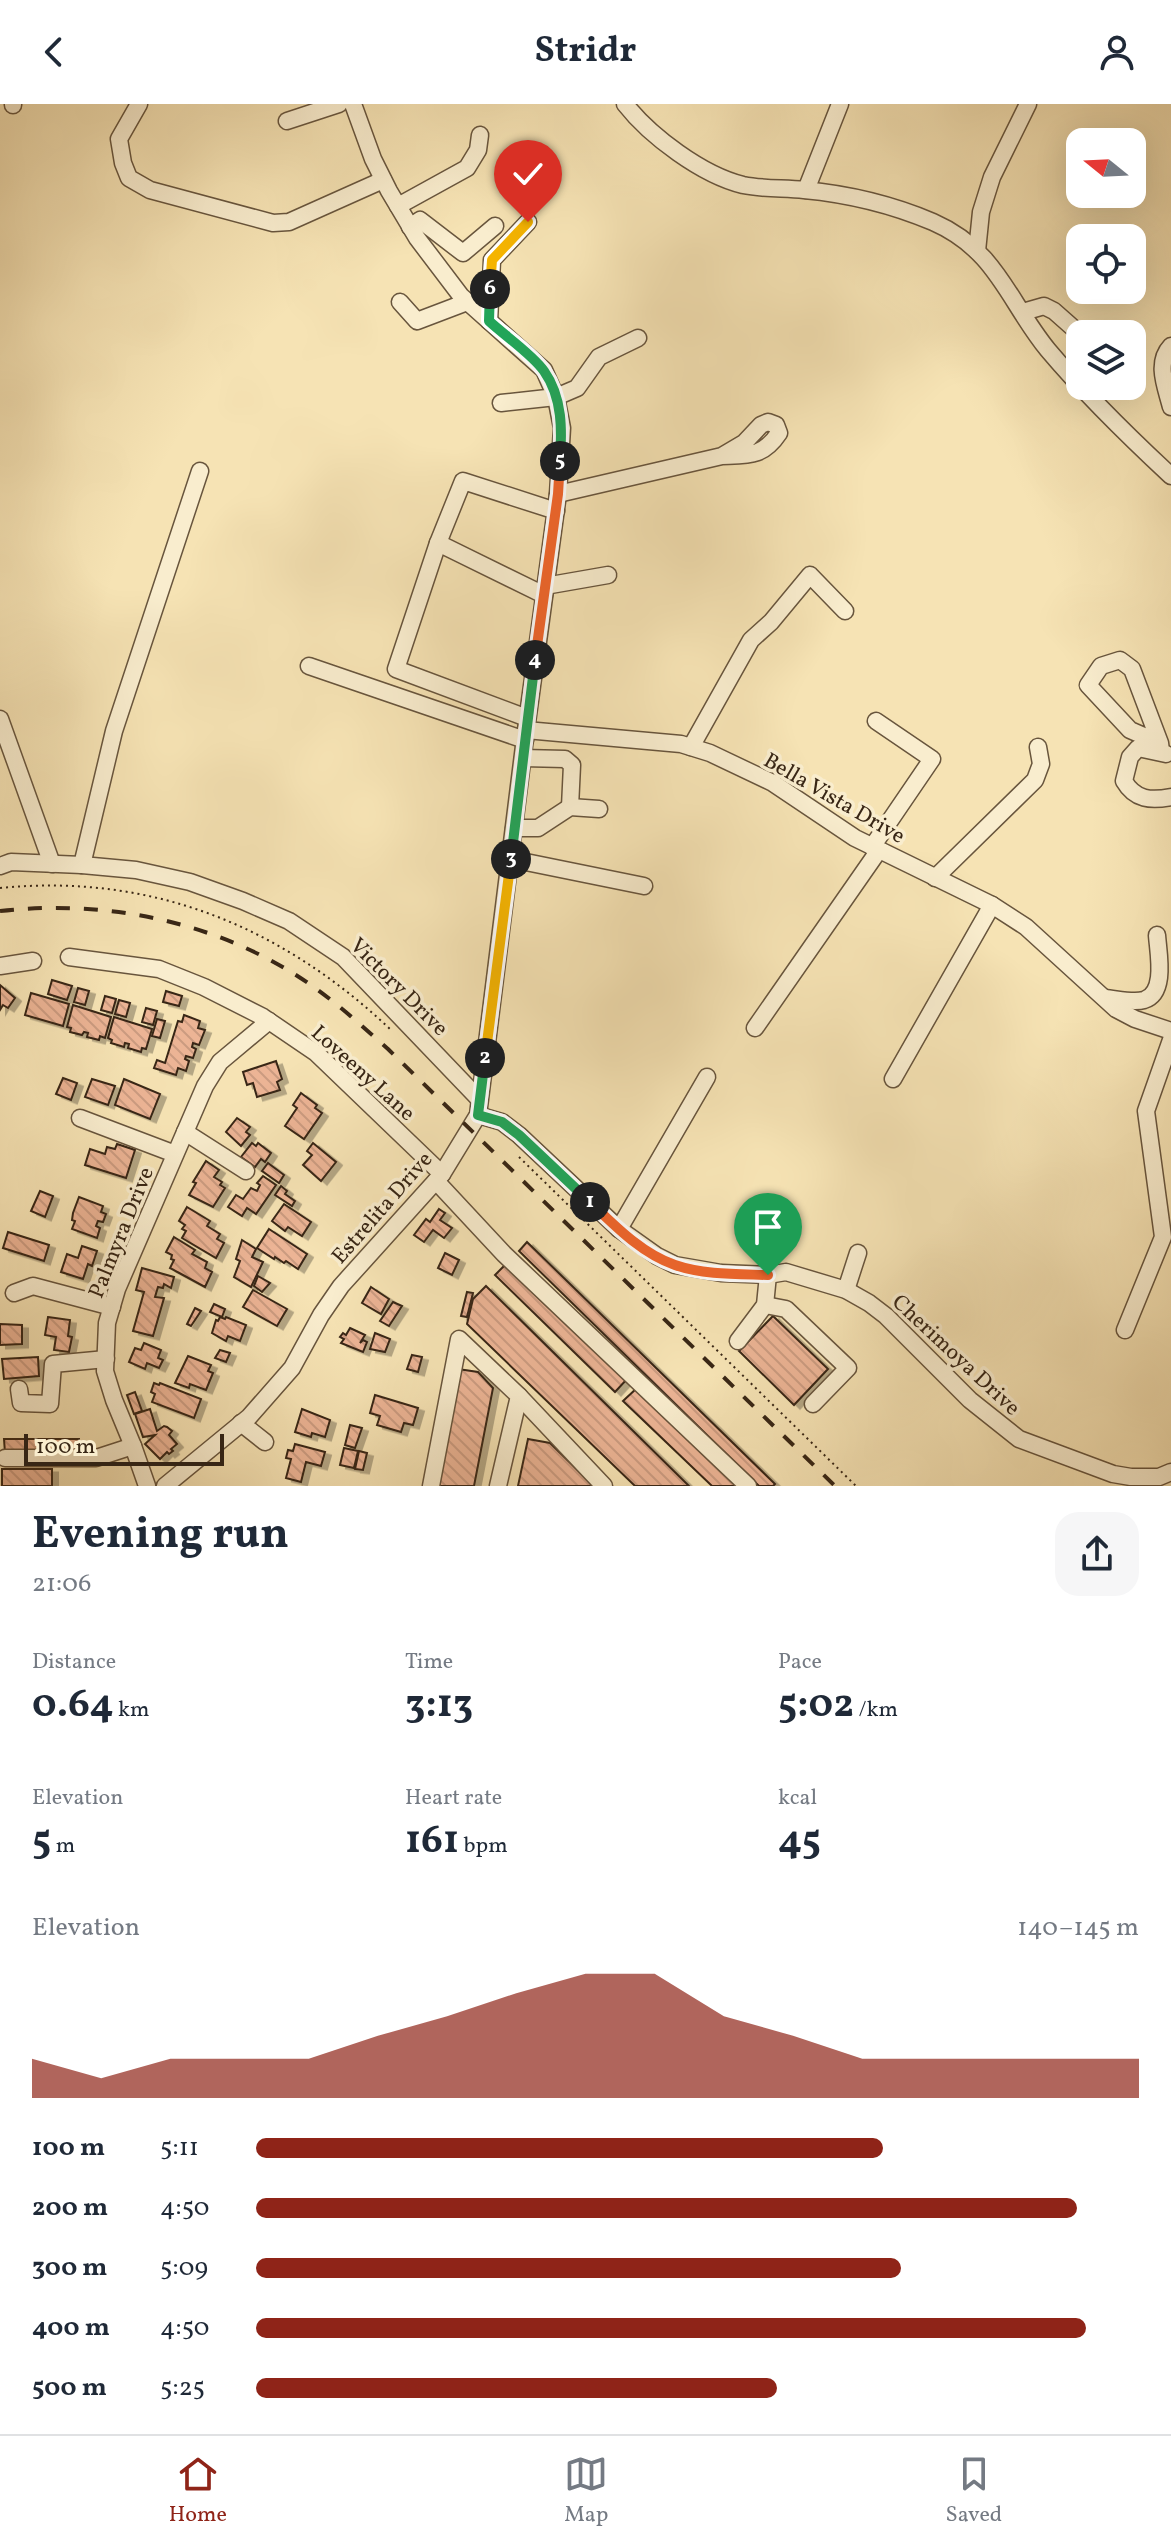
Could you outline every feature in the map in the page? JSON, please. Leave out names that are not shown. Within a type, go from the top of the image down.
[{"type":"street","points":[[139,104],[119,139],[129,178],[150,190],[273,223],[289,222],[383,180]]},
{"type":"street","points":[[287,121],[339,104]]},
{"type":"street","name":"Estrelita Drive","points":[[165,1486],[241,1423],[292,1368],[341,1286],[439,1178],[479,1107],[557,502],[562,428],[556,397],[544,370],[467,302],[410,227],[383,180],[353,104]]},
{"type":"street","points":[[625,104],[637,120],[684,156],[725,179],[745,185],[861,199],[933,222],[964,240],[995,269],[1046,348],[1066,369]]},
{"type":"street","points":[[806,190],[840,104]]},
{"type":"street","points":[[977,251],[981,212],[992,177],[1028,104]]},
{"type":"street","points":[[398,206],[467,168],[478,150],[480,135]]},
{"type":"street","points":[[410,227],[420,220],[463,253],[495,226]]},
{"type":"street","points":[[489,321],[492,260],[528,222]]},
{"type":"street","points":[[400,302],[417,321],[467,302]]},
{"type":"street","points":[[1023,312],[1044,306],[1066,322]]},
{"type":"street","points":[[501,403],[556,397],[577,388],[599,357],[638,338]]},
{"type":"street","points":[[1171,346],[1163,357],[1163,376],[1171,407]]},
{"type":"street","points":[[1094,400],[1170,472]]},
{"type":"street","points":[[570,807],[572,765],[565,759],[396,669],[438,543],[463,481],[557,502],[722,456]]},
{"type":"street","points":[[82,865],[114,731],[200,471]]},
{"type":"street","points":[[438,543],[545,590],[608,575]]},
{"type":"street","points":[[691,747],[751,640],[771,622],[810,575],[845,611]]},
{"type":"street","points":[[1120,660],[1132,669],[1164,750],[1130,730],[1088,685],[1101,666],[1120,660]]},
{"type":"street","points":[[309,666],[525,736]]},
{"type":"street","points":[[0,719],[52,864]]},
{"type":"street","points":[[755,1028],[932,759],[876,721]]},
{"type":"street","name":"Bella Vista Drive","points":[[525,736],[681,744],[710,753],[773,783],[855,838],[992,905],[1026,927],[1116,1009],[1171,1031]]},
{"type":"street","points":[[935,878],[1035,780],[1041,764],[1038,747]]},
{"type":"street","points":[[1164,750],[1138,748],[1130,757],[1124,781],[1130,792],[1147,800],[1171,797]]},
{"type":"street","points":[[514,828],[538,828],[570,807],[599,809]]},
{"type":"street","points":[[511,859],[644,886]]},
{"type":"street","name":"Victory Drive","points":[[0,866],[11,862],[136,870],[190,882],[289,921],[343,957],[479,1107]]},
{"type":"street","points":[[893,1079],[992,905]]},
{"type":"street","points":[[1105,998],[1139,1001],[1154,992],[1159,982],[1157,935]]},
{"type":"street","name":"Loveeny Lane","points":[[69,957],[159,969],[204,987],[269,1021],[316,1053],[439,1178],[504,1254],[748,1486]]},
{"type":"street","points":[[0,966],[33,961]]},
{"type":"street","name":"Palmyra Drive","points":[[147,1486],[105,1371],[107,1323],[117,1289],[205,1086],[220,1062],[269,1021]]},
{"type":"street","points":[[1125,1330],[1163,1237],[1146,1111],[1171,1040]]},
{"type":"street","points":[[619,1229],[707,1077]]},
{"type":"street","name":"Cherimoya Drive","points":[[479,1107],[519,1135],[644,1249],[675,1265],[721,1273],[768,1275],[786,1272],[846,1290],[886,1316],[970,1400],[1019,1439],[1113,1474],[1159,1477],[1171,1472]]},
{"type":"street","points":[[80,1118],[175,1154]]},
{"type":"street","points":[[185,1132],[246,1171]]},
{"type":"street","points":[[846,1290],[858,1253]]},
{"type":"street","points":[[738,1341],[765,1305],[768,1275]]},
{"type":"street","points":[[14,1293],[33,1286],[112,1307]]},
{"type":"street","points":[[765,1305],[786,1309],[848,1368],[813,1404]]},
{"type":"street","points":[[431,1486],[459,1339],[519,1396],[604,1486]]},
{"type":"street","points":[[19,1389],[21,1403],[50,1404],[53,1364],[106,1359]]},
{"type":"street","points":[[498,1486],[519,1396]]},
{"type":"street","points":[[241,1423],[265,1442]]},
{"type":"street","points":[[5,1458],[96,1458],[133,1446]]},
{"type":"building","points":[[52,980],[72,986],[67,1000],[48,994]]},
{"type":"building","points":[[0,985],[15,998],[8,1008],[3,1005],[0,1010]]},
{"type":"building","points":[[78,988],[89,991],[85,1005],[74,1002]]},
{"type":"building","points":[[166,991],[182,996],[179,1006],[163,1002]]},
{"type":"building","points":[[31,993],[69,1004],[63,1026],[25,1015]]},
{"type":"building","points":[[105,996],[116,999],[112,1013],[101,1010]]},
{"type":"building","points":[[119,1000],[130,1003],[126,1017],[115,1014]]},
{"type":"building","points":[[73,1005],[111,1017],[105,1038],[100,1036],[99,1040],[87,1037],[88,1033],[70,1032],[71,1028],[67,1027]]},
{"type":"building","points":[[146,1008],[157,1011],[153,1025],[142,1022]]},
{"type":"building","points":[[184,1015],[200,1021],[198,1028],[205,1030],[199,1045],[193,1043],[192,1047],[196,1049],[193,1058],[186,1056],[185,1059],[189,1061],[186,1071],[178,1068],[176,1075],[154,1068],[157,1060],[165,1063],[178,1021],[182,1022]]},
{"type":"building","points":[[114,1017],[152,1029],[146,1049],[142,1048],[141,1052],[128,1048],[129,1044],[125,1043],[124,1047],[111,1043],[112,1040],[108,1038]]},
{"type":"building","points":[[157,1019],[165,1021],[160,1038],[152,1036]]},
{"type":"building","points":[[276,1061],[282,1079],[277,1082],[280,1090],[257,1097],[253,1083],[247,1085],[243,1072]]},
{"type":"building","points":[[63,1078],[77,1083],[71,1100],[56,1094]]},
{"type":"building","points":[[92,1079],[115,1086],[108,1105],[85,1097]]},
{"type":"building","points":[[124,1079],[160,1094],[150,1119],[115,1105]]},
{"type":"building","points":[[301,1093],[322,1113],[304,1139],[285,1126],[297,1108],[293,1105]]},
{"type":"building","points":[[237,1118],[250,1127],[246,1132],[250,1135],[241,1146],[226,1132]]},
{"type":"building","points":[[252,1143],[256,1146],[258,1143],[271,1153],[265,1162],[261,1159],[255,1167],[241,1157]]},
{"type":"building","points":[[313,1143],[336,1162],[321,1181],[303,1165],[312,1155],[307,1151]]},
{"type":"building","points":[[117,1144],[135,1150],[126,1178],[85,1165],[90,1149],[105,1154],[107,1147],[115,1149]]},
{"type":"building","points":[[206,1161],[219,1170],[214,1177],[225,1188],[213,1207],[189,1195]]},
{"type":"building","points":[[268,1163],[284,1175],[279,1183],[262,1171]]},
{"type":"building","points":[[263,1176],[276,1185],[256,1214],[247,1208],[242,1216],[228,1207],[236,1195],[243,1199],[251,1188],[257,1191],[260,1185],[257,1183]]},
{"type":"building","points":[[281,1186],[287,1191],[285,1194],[295,1201],[292,1206],[275,1195]]},
{"type":"building","points":[[40,1191],[53,1196],[45,1217],[31,1211]]},
{"type":"building","points":[[79,1197],[103,1206],[101,1212],[106,1214],[103,1222],[98,1221],[96,1226],[100,1228],[97,1238],[72,1229],[75,1221],[72,1220],[73,1213]]},
{"type":"building","points":[[284,1204],[311,1222],[302,1236],[288,1227],[285,1231],[272,1221]]},
{"type":"building","points":[[187,1207],[210,1221],[207,1226],[220,1234],[217,1239],[224,1243],[216,1258],[182,1238],[185,1225],[179,1221]]},
{"type":"building","points":[[439,1209],[445,1213],[440,1220],[452,1228],[444,1238],[433,1230],[424,1242],[414,1235],[426,1219],[430,1222]]},
{"type":"building","points":[[269,1229],[307,1254],[298,1269],[257,1248]]},
{"type":"building","points":[[8,1232],[49,1245],[44,1261],[3,1248]]},
{"type":"building","points":[[174,1237],[195,1250],[192,1254],[207,1262],[205,1268],[212,1272],[205,1287],[170,1268],[174,1260],[166,1252]]},
{"type":"building","points":[[242,1240],[256,1249],[252,1257],[263,1262],[251,1287],[234,1277],[240,1261],[236,1259]]},
{"type":"building","points":[[527,1242],[775,1484],[759,1486],[519,1251]]},
{"type":"building","points":[[82,1246],[97,1251],[83,1279],[61,1272],[67,1254],[78,1258]]},
{"type":"building","points":[[445,1253],[459,1260],[452,1275],[438,1268]]},
{"type":"building","points":[[508,1262],[628,1378],[615,1392],[495,1275]]},
{"type":"building","points":[[142,1268],[174,1277],[171,1288],[164,1284],[163,1288],[158,1287],[155,1297],[164,1298],[153,1336],[133,1331],[144,1292],[136,1290]]},
{"type":"building","points":[[258,1276],[270,1283],[262,1292],[254,1286]]},
{"type":"building","points":[[486,1286],[689,1486],[635,1486],[467,1324],[473,1299]]},
{"type":"building","points":[[371,1287],[389,1299],[381,1314],[362,1303]]},
{"type":"building","points":[[253,1290],[287,1309],[277,1326],[243,1307]]},
{"type":"building","points":[[467,1292],[473,1293],[467,1317],[461,1316]]},
{"type":"building","points":[[393,1302],[402,1306],[389,1326],[380,1321]]},
{"type":"building","points":[[214,1304],[225,1309],[222,1317],[210,1312]]},
{"type":"building","points":[[195,1308],[201,1311],[191,1326],[187,1324]]},
{"type":"building","points":[[773,1316],[828,1369],[794,1405],[739,1351]]},
{"type":"building","points":[[48,1317],[70,1320],[68,1336],[72,1337],[69,1352],[54,1350],[56,1337],[45,1335]]},
{"type":"building","points":[[220,1317],[246,1325],[240,1341],[228,1336],[226,1341],[212,1333]]},
{"type":"building","points":[[0,1324],[22,1325],[22,1344],[0,1345]]},
{"type":"building","points":[[350,1328],[365,1335],[360,1343],[363,1340],[367,1342],[363,1352],[341,1343],[344,1339],[340,1337],[343,1333],[346,1335]]},
{"type":"building","points":[[375,1333],[390,1339],[385,1352],[370,1349]]},
{"type":"building","points":[[144,1343],[161,1350],[158,1358],[163,1360],[159,1368],[147,1363],[145,1369],[129,1362],[135,1348],[141,1350]]},
{"type":"building","points":[[220,1350],[230,1353],[226,1362],[215,1358]]},
{"type":"building","points":[[412,1355],[422,1357],[418,1372],[407,1369]]},
{"type":"building","points":[[188,1356],[211,1365],[208,1371],[213,1373],[206,1390],[175,1383]]},
{"type":"building","points":[[38,1357],[39,1376],[4,1379],[2,1359]]},
{"type":"building","points":[[458,1369],[478,1372],[493,1388],[474,1486],[436,1486]]},
{"type":"building","points":[[154,1383],[201,1399],[194,1418],[152,1402]]},
{"type":"building","points":[[637,1388],[738,1486],[712,1486],[623,1401]]},
{"type":"building","points":[[135,1392],[142,1411],[134,1414],[127,1395]]},
{"type":"building","points":[[375,1395],[418,1408],[413,1425],[404,1423],[401,1432],[377,1425],[380,1416],[370,1413]]},
{"type":"building","points":[[150,1409],[157,1431],[167,1427],[177,1444],[171,1449],[173,1451],[160,1459],[145,1444],[155,1435],[143,1437],[135,1414]]},
{"type":"building","points":[[302,1409],[330,1420],[325,1437],[295,1432]]},
{"type":"building","points":[[350,1425],[362,1428],[355,1448],[345,1445]]},
{"type":"building","points":[[4,1439],[79,1439],[79,1454],[5,1453]]},
{"type":"building","points":[[528,1439],[550,1443],[594,1486],[518,1486]]},
{"type":"building","points":[[295,1444],[325,1452],[321,1466],[306,1462],[301,1482],[286,1478],[291,1459],[286,1458],[288,1450],[293,1451]]},
{"type":"building","points":[[344,1448],[358,1451],[354,1468],[340,1465]]},
{"type":"building","points":[[359,1451],[367,1453],[363,1470],[355,1469]]},
{"type":"building","points":[[2,1469],[52,1469],[52,1486],[2,1486]]},
{"type":"railway","points":[[0,911],[81,909],[121,912],[161,920],[237,944],[308,983],[388,1049],[835,1486]]},
{"type":"route","points":[[528,222],[492,260],[489,321],[544,370],[556,397],[562,428],[558,494],[478,1115],[502,1122],[519,1135],[644,1249],[675,1265],[721,1273],[768,1275]]}]
